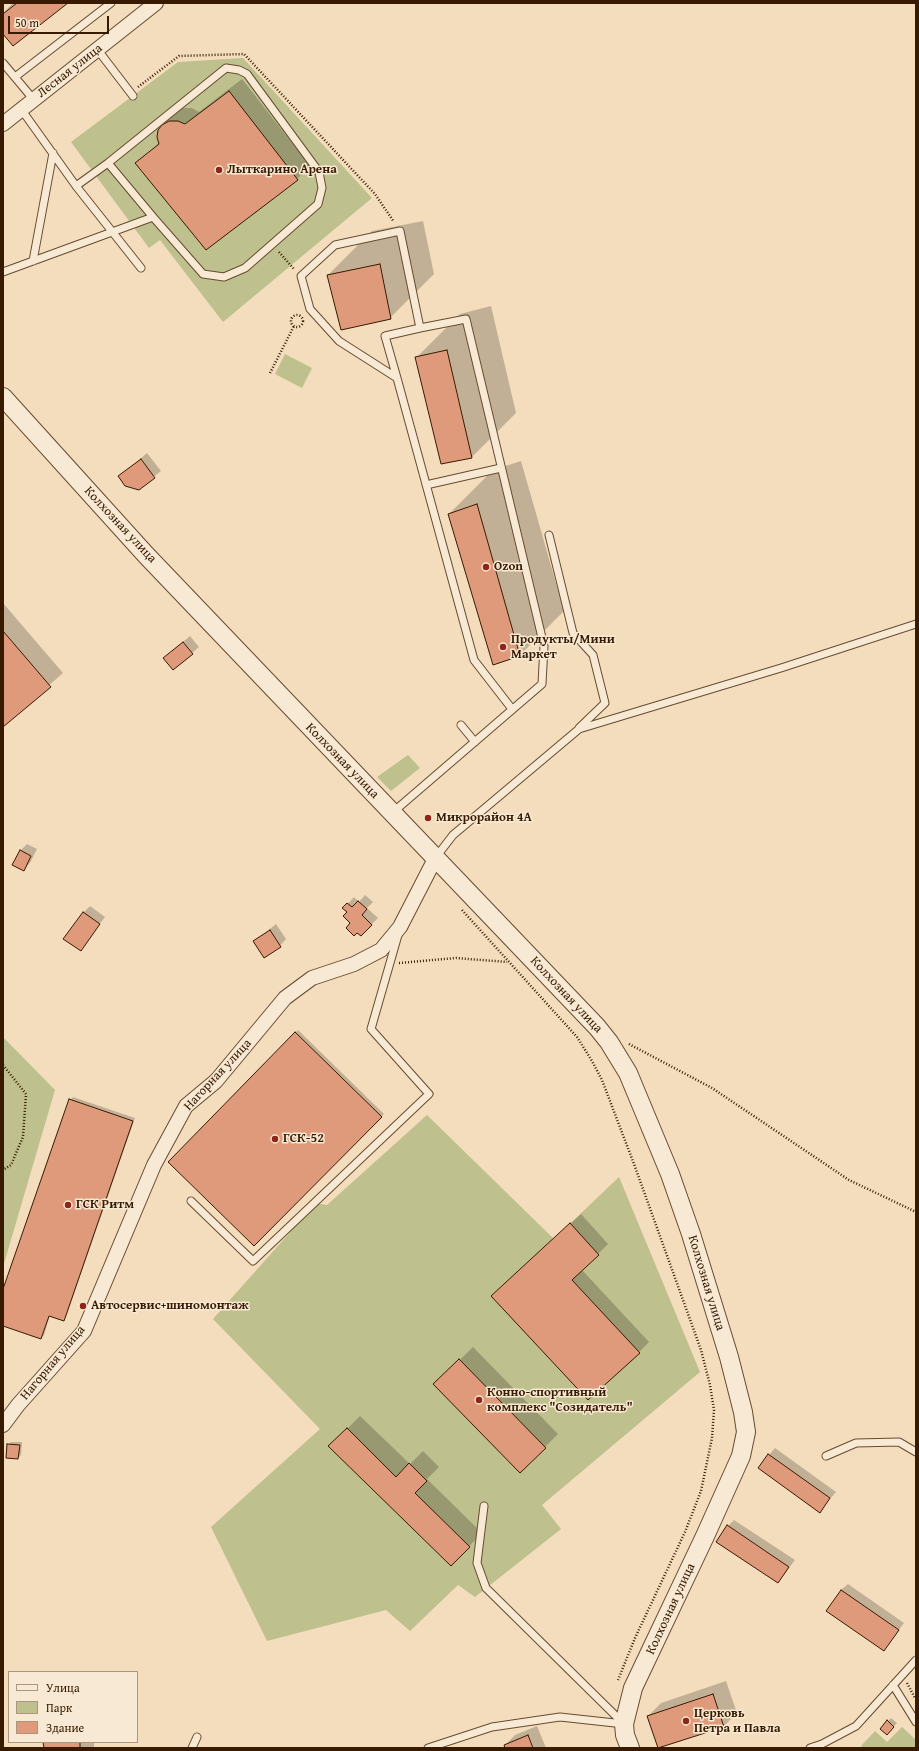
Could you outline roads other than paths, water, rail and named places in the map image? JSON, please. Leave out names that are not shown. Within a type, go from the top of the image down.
[{"type":"street","name":"Лесная улица","points":[[3,124],[156,3]]},
{"type":"street","name":"Колхозная улица","points":[[3,397],[146,555],[597,1027],[628,1073],[670,1174],[691,1234],[729,1357],[743,1412],[746,1432],[741,1456],[633,1688],[624,1724],[625,1735],[630,1748]]},
{"type":"street","name":"Нагорная улица","points":[[3,1425],[18,1405],[84,1331],[154,1165],[186,1106],[216,1081],[285,998],[312,978],[354,964],[381,950],[400,927],[436,857]]},
{"type":"lane","points":[[15,77],[111,3]]},
{"type":"lane","points":[[97,50],[133,96]]},
{"type":"lane","points":[[3,63],[34,100]]},
{"type":"lane","points":[[76,186],[108,163],[226,68],[239,70],[247,74],[319,172],[322,188],[318,204],[245,268],[224,277],[203,274],[108,163]]},
{"type":"lane","points":[[21,110],[76,186],[141,268]]},
{"type":"lane","points":[[34,261],[53,153]]},
{"type":"lane","points":[[3,272],[153,217]]},
{"type":"lane","points":[[397,378],[338,341],[310,309],[301,276],[335,245],[400,231],[420,328]]},
{"type":"lane","points":[[392,813],[475,742],[512,710],[542,684],[544,646],[466,319],[385,336],[474,660],[512,710]]},
{"type":"lane","points":[[426,485],[501,468]]},
{"type":"lane","points":[[436,857],[453,835],[579,729],[605,703],[594,655],[574,633],[549,535]]},
{"type":"lane","points":[[579,729],[781,668],[916,624]]},
{"type":"lane","points":[[461,725],[475,742]]},
{"type":"lane","points":[[191,1200],[253,1261],[429,1094],[371,1029],[400,927]]},
{"type":"lane","points":[[826,1456],[856,1442],[899,1442],[916,1452]]},
{"type":"lane","points":[[484,1506],[477,1563],[486,1588],[624,1724]]},
{"type":"lane","points":[[810,1748],[823,1746],[856,1726],[916,1660]]},
{"type":"lane","points":[[893,1686],[916,1722]]},
{"type":"lane","points":[[428,1748],[492,1727],[560,1717],[624,1724]]},
{"type":"lane","points":[[192,1748],[197,1737]]},
{"type":"place","name":"Лыткарино Арена","points":[[219,170]]},
{"type":"place","name":"Ozon","points":[[486,567]]},
{"type":"place","name":"Продукты/Мини Маркет","points":[[503,647]]},
{"type":"place","name":"Микрорайон 4А","points":[[428,818]]},
{"type":"place","name":"ГСК-52","points":[[275,1139]]},
{"type":"place","name":"ГСК Ритм","points":[[68,1205]]},
{"type":"place","name":"Автосервис+шиномонтаж","points":[[83,1306]]},
{"type":"place","name":"Конно-спортивный комплекс \"Созидатель\"","points":[[479,1400]]},
{"type":"place","name":"Церковь Петра и Павла","points":[[686,1721]]}]
